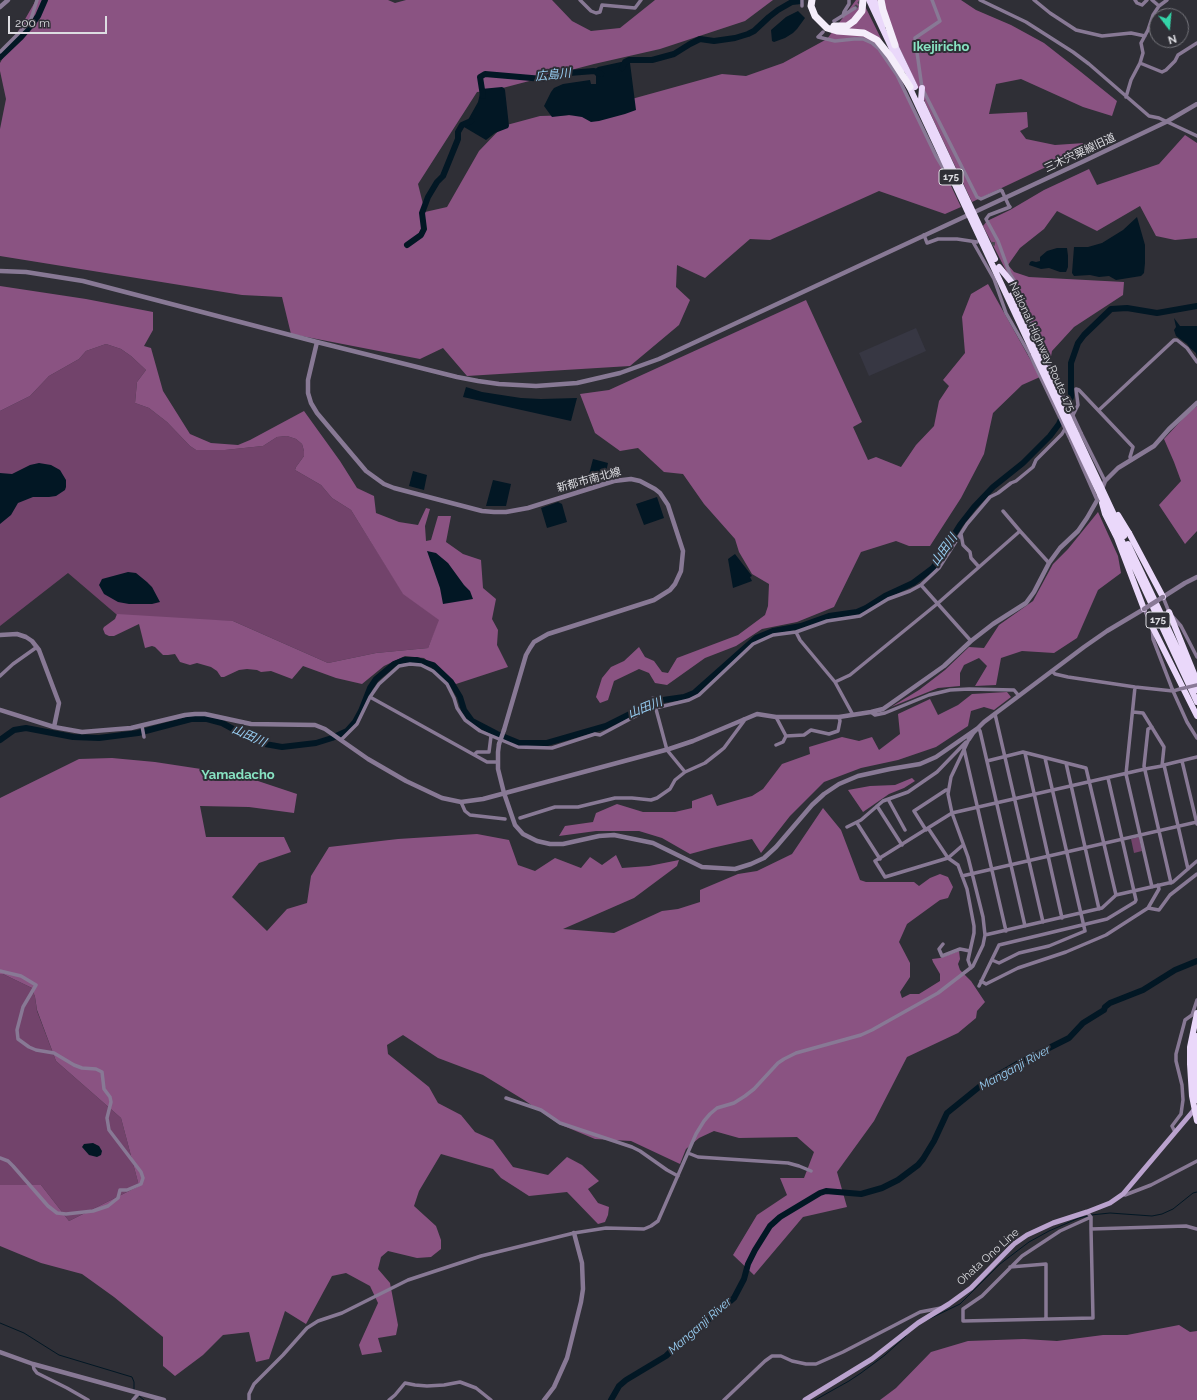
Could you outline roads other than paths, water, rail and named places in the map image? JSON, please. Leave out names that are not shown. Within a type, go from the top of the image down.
[{"type":"highway","points":[[812,0],[811,6],[815,16],[827,28],[837,31],[864,33],[877,40],[910,87]]},
{"type":"highway","points":[[815,0],[815,9],[820,18],[828,24],[837,27],[851,24],[858,18],[862,11],[863,0]]},
{"type":"highway","name":"National Highway Route 175","points":[[869,0],[957,188],[999,267],[1099,500],[1122,536],[1126,549],[1197,702]]},
{"type":"highway","name":"National Highway Route 175","points":[[874,0],[921,100],[1013,308],[1094,473],[1122,536],[1152,592],[1197,690]]},
{"type":"highway","points":[[881,0],[895,44]]},
{"type":"highway","points":[[921,100],[922,88]]},
{"type":"highway","points":[[999,267],[1012,284],[1020,298]]},
{"type":"highway","points":[[1122,536],[1163,596]]},
{"type":"highway","points":[[1122,536],[1144,609]]},
{"type":"highway","points":[[1169,612],[1197,681]]},
{"type":"highway","points":[[1152,626],[1197,716]]},
{"type":"highway","points":[[1196,1015],[1190,1047],[1190,1080],[1197,1121]]},
{"type":"highway","points":[[1197,1036],[1194,1064],[1197,1100]]},
{"type":"main road","name":"Ohata Ono Line","points":[[805,1400],[872,1359],[918,1323],[971,1288],[1014,1244],[1027,1235],[1053,1223],[1110,1203],[1123,1194],[1194,1110]]},
{"type":"street","points":[[0,7],[8,0]]},
{"type":"street","points":[[0,52],[31,19],[37,0]]},
{"type":"street","points":[[580,0],[591,11],[596,13],[600,12],[602,5],[635,8],[641,0]]},
{"type":"street","points":[[802,0],[802,6]]},
{"type":"street","points":[[843,16],[849,4],[849,0]]},
{"type":"street","points":[[932,0],[940,21],[915,38],[922,88],[977,197],[981,199],[1001,190],[1010,207],[988,214],[986,219],[1000,245],[1010,274],[1019,289],[1020,298],[1036,353],[1071,441],[1099,500]]},
{"type":"street","points":[[980,0],[1026,22],[1073,52],[1149,116],[1159,118],[1197,136]]},
{"type":"street","points":[[1034,0],[1050,13],[1076,30],[1102,36],[1131,32],[1145,36]]},
{"type":"street","points":[[1135,0],[1137,4],[1142,5],[1147,0]]},
{"type":"street","points":[[1152,0],[1159,6]]},
{"type":"street","points":[[1126,97],[1131,80],[1140,63],[1143,53],[1141,44],[1153,15],[1159,6],[1167,0]]},
{"type":"street","points":[[834,22],[855,8]]},
{"type":"street","points":[[823,32],[818,38],[835,41],[854,39],[863,40],[872,43],[879,49],[899,79],[936,156],[957,188]]},
{"type":"street","points":[[1140,63],[1162,72],[1175,61],[1178,55],[1197,43]]},
{"type":"street","name":"三木宍粟線旧道","points":[[0,271],[26,272],[82,281],[457,377],[499,384],[536,386],[577,383],[620,373],[659,359],[1166,122],[1197,104]]},
{"type":"street","points":[[924,235],[927,244],[938,239],[957,239],[975,242],[994,279],[1006,313],[1036,353],[1081,433],[1105,481]]},
{"type":"street","points":[[995,244],[1000,245]]},
{"type":"street","points":[[1099,410],[1174,340],[1177,340],[1187,348],[1197,362]]},
{"type":"street","name":"新都市南北線","points":[[317,342],[308,380],[308,393],[312,403],[317,413],[366,471],[384,484],[400,490],[482,510],[506,512],[528,508],[614,481],[631,479],[640,481],[655,489],[660,493],[668,505],[683,551],[681,571],[675,584],[667,592],[654,600],[548,634],[534,642],[526,656],[499,744],[497,762],[504,793],[515,825],[523,834],[537,841],[550,844],[563,844],[594,837],[614,835],[653,843],[702,867],[735,869],[764,858],[776,847],[812,805],[824,794],[839,784],[858,776],[920,764],[936,757],[978,728]]},
{"type":"street","points":[[339,739],[357,724],[370,697],[379,684],[399,666],[410,664],[421,665],[434,671],[447,684],[457,708],[465,720],[480,731],[518,747],[552,748],[595,734],[600,735],[647,710],[689,700],[698,695],[753,644],[773,635],[796,632],[827,621],[860,616],[888,599],[910,591],[921,585],[939,568],[967,524],[990,497],[1016,481],[1033,467],[1036,460],[1062,434],[1078,405],[1076,389],[1079,390],[1099,410],[1133,447],[1130,457],[1131,460]]},
{"type":"street","points":[[0,709],[54,727],[82,732],[111,731],[142,726],[185,715],[195,714],[205,714],[251,724],[315,725],[325,729],[368,759],[406,782],[442,798],[461,802],[472,802],[667,750],[693,741],[744,718],[757,714],[776,716],[839,717],[871,712],[883,708],[939,670],[992,624],[1026,603],[1034,592],[1049,563],[1060,548],[1078,531],[1099,500],[1105,481],[1118,468],[1154,446],[1169,429],[1197,403]]},
{"type":"street","points":[[1003,511],[1049,563]]},
{"type":"street","points":[[835,682],[850,675],[938,604],[1020,530]]},
{"type":"street","points":[[961,534],[963,545],[970,552],[971,558],[979,567]]},
{"type":"street","points":[[847,827],[857,823],[888,798],[908,792],[937,772],[978,728],[1107,631],[1163,596],[1197,577]]},
{"type":"street","points":[[921,585],[971,641]]},
{"type":"street","points":[[1163,596],[1169,612],[1181,626],[1197,657]]},
{"type":"street","points":[[1144,609],[1152,626],[1153,639],[1173,691],[1187,722],[1197,738]]},
{"type":"street","points":[[796,632],[800,640],[835,682],[853,715]]},
{"type":"street","points":[[0,635],[17,634],[26,637],[32,641],[39,650],[51,678],[59,703],[54,727]]},
{"type":"street","points":[[0,676],[12,664],[37,647]]},
{"type":"street","points":[[1052,671],[1055,674],[1068,677],[1173,691],[1197,685]]},
{"type":"street","points":[[1135,687],[1126,774],[1152,887]]},
{"type":"street","points":[[871,712],[874,715],[885,713],[929,695],[950,690],[1014,690],[1019,696]]},
{"type":"street","points":[[370,697],[487,762],[497,762]]},
{"type":"street","points":[[652,698],[667,750],[685,772]]},
{"type":"street","points":[[1133,712],[1143,713],[1164,748],[1163,766],[1188,869]]},
{"type":"street","points":[[995,714],[1044,922]]},
{"type":"street","points":[[776,716],[786,736]]},
{"type":"street","points":[[786,736],[804,735],[811,730],[829,734],[838,731],[840,721],[839,717]]},
{"type":"street","points":[[520,818],[555,807],[578,807],[615,798],[651,800],[670,789],[675,780],[685,772],[704,763],[724,748],[744,721],[744,718]]},
{"type":"street","points":[[142,726],[144,737]]},
{"type":"street","points":[[1152,727],[1148,729],[1144,766],[1171,882]]},
{"type":"street","points":[[978,728],[980,731],[1025,926]]},
{"type":"street","points":[[475,754],[477,752],[489,752],[491,736]]},
{"type":"street","points":[[776,745],[783,742],[786,736]]},
{"type":"street","points":[[249,1400],[249,1394],[254,1384],[307,1328],[318,1321],[342,1314],[408,1280],[482,1256],[574,1233],[606,1228],[644,1229],[651,1226],[658,1221],[696,1134],[704,1121],[717,1108],[745,1096],[754,1089],[784,1058],[872,1030],[938,993],[971,968],[983,945],[985,935],[983,917],[972,874],[952,813],[948,790],[951,777],[969,739]]},
{"type":"street","points":[[964,749],[1006,930]]},
{"type":"street","points":[[987,761],[1022,752],[1086,768],[1116,895]]},
{"type":"street","points":[[1025,753],[1062,918]]},
{"type":"street","points":[[992,960],[999,963],[1019,953],[1056,943],[1085,931],[1045,758]]},
{"type":"street","points":[[963,845],[948,858],[885,877],[875,861],[952,813],[1197,758]]},
{"type":"street","points":[[962,876],[1197,823],[1182,761]]},
{"type":"street","points":[[1066,763],[1099,909]]},
{"type":"street","points":[[979,986],[999,945],[1107,919],[1135,902],[1136,900],[1108,778]]},
{"type":"street","points":[[948,790],[914,810],[948,858],[958,865],[967,889],[974,926],[968,960],[971,968]]},
{"type":"street","points":[[888,798],[905,830]]},
{"type":"street","points":[[461,802],[464,810],[470,815],[505,819]]},
{"type":"street","points":[[877,806],[902,845]]},
{"type":"street","points":[[857,823],[880,859]]},
{"type":"street","points":[[985,935],[1102,908],[1116,895],[1171,882],[1197,861]]},
{"type":"street","points":[[1148,908],[1159,910],[1170,895],[1197,874]]},
{"type":"street","points":[[981,981],[986,984],[1018,968],[1066,952],[1099,938],[1148,908],[1158,889],[1158,885]]},
{"type":"street","points":[[942,944],[939,949],[942,956],[960,949],[970,951]]},
{"type":"street","points":[[0,971],[21,976],[36,985],[23,1007],[17,1030],[18,1039],[29,1047],[36,1050],[54,1053],[74,1065],[82,1068],[96,1069],[102,1072],[104,1089],[110,1097],[111,1102],[107,1118],[110,1130],[141,1172],[143,1178],[141,1184],[127,1190],[120,1190],[118,1198],[108,1206],[66,1214],[57,1212],[48,1206],[8,1161],[0,1158]]},
{"type":"street","points":[[1175,1132],[1172,1126],[1181,1114],[1183,1100],[1182,1085],[1176,1054],[1185,1020],[1192,1015],[1197,1000]]},
{"type":"street","points":[[506,1098],[541,1110],[560,1123],[632,1147],[678,1176]]},
{"type":"street","points":[[688,1153],[698,1156],[788,1163],[810,1171]]},
{"type":"street","points":[[1123,1194],[1151,1185],[1197,1161]]},
{"type":"street","points":[[1087,1212],[1091,1217],[1093,1318],[963,1321],[963,1309],[982,1296],[1010,1267],[1034,1248],[1060,1231],[1091,1217]]},
{"type":"street","points":[[1091,1229],[1186,1226],[1197,1229]]},
{"type":"street","points":[[544,1400],[554,1387],[567,1358],[581,1302],[583,1289],[582,1263],[574,1233]]},
{"type":"street","points":[[1010,1267],[1046,1264],[1046,1319]]},
{"type":"street","points":[[724,1400],[772,1356],[781,1356],[792,1361],[806,1364],[816,1364],[843,1352],[920,1312],[944,1307]]},
{"type":"street","points":[[0,1352],[33,1364],[164,1400]]},
{"type":"street","points":[[33,1364],[37,1373],[88,1400]]},
{"type":"street","points":[[389,1400],[405,1383],[415,1386],[427,1386],[460,1382],[476,1388],[491,1400]]},
{"type":"street","points":[[133,1400],[139,1393]]},
{"type":"water","points":[[798,11],[805,18],[797,29],[785,38],[774,42],[772,41],[771,30],[786,17]]},
{"type":"water","points":[[621,62],[630,63],[636,110],[591,122],[582,117],[569,115],[552,117],[544,106],[554,88],[563,84],[590,80],[591,84],[596,84],[594,70],[598,67]]},
{"type":"water","points":[[502,87],[505,90],[509,126],[508,128],[495,133],[486,140],[464,127],[478,102],[481,89]]},
{"type":"water","points":[[1137,217],[1145,245],[1144,273],[1141,276],[1116,280],[1109,276],[1074,276],[1072,273],[1074,247],[1088,247],[1102,243],[1123,230]]},
{"type":"water","points":[[1057,248],[1067,248],[1068,267],[1066,272],[1060,272],[1049,268],[1041,269],[1029,265],[1032,261],[1040,261],[1040,257],[1047,251]]},
{"type":"water","points":[[1174,318],[1180,326],[1197,326],[1197,357],[1196,353],[1187,344],[1176,336],[1174,330],[1176,327]]},
{"type":"water","points":[[466,387],[482,392],[521,398],[577,398],[571,421],[463,397]]},
{"type":"water","points":[[593,459],[608,463],[605,477],[587,482]]},
{"type":"water","points":[[39,463],[51,465],[60,470],[66,480],[65,490],[56,496],[33,497],[18,503],[11,515],[0,524],[0,473],[12,474],[30,465]]},
{"type":"water","points":[[413,471],[427,475],[424,490],[409,486]]},
{"type":"water","points":[[493,480],[511,484],[506,506],[486,506]]},
{"type":"water","points":[[657,497],[664,518],[644,525],[636,504]]},
{"type":"water","points":[[558,502],[562,504],[567,522],[547,528],[541,508]]},
{"type":"water","points":[[427,551],[436,553],[448,563],[470,591],[473,599],[443,604],[440,588]]},
{"type":"water","points":[[735,554],[752,576],[750,577],[752,581],[733,588],[728,559]]},
{"type":"water","points":[[128,572],[136,573],[147,582],[152,587],[160,602],[152,604],[129,604],[118,602],[104,594],[99,585],[102,579]]},
{"type":"water","points":[[93,1143],[99,1146],[102,1151],[101,1155],[97,1157],[89,1155],[82,1147],[84,1144]]},
{"type":"waterway","points":[[0,57],[33,23],[45,0]]},
{"type":"waterway","name":"広島川","points":[[622,68],[625,62],[629,60],[652,60],[674,54],[700,39],[714,41],[735,38],[748,34],[754,31],[778,10],[792,2],[801,1]]},
{"type":"waterway","name":"広島川","points":[[483,96],[480,77],[485,74],[543,79],[557,74],[594,71],[601,74]]},
{"type":"waterway","name":"広島川","points":[[407,245],[421,235],[424,229],[422,213],[428,197],[437,182],[443,176],[458,139],[458,132],[462,125],[471,121]]},
{"type":"waterway","name":"山田川","points":[[0,740],[14,730],[26,728],[73,737],[99,738],[138,733],[191,719],[207,719],[222,723],[250,739],[265,744],[282,747],[316,743],[347,731],[355,722],[370,688],[376,679],[394,664],[404,660],[417,660],[433,665],[451,682],[460,697],[464,710],[472,721],[519,743],[547,743],[606,726],[650,704],[663,700],[684,697],[694,693],[756,638],[773,631],[801,626],[829,616],[857,612],[885,596],[913,583],[933,568],[960,525],[974,507],[993,487],[1023,463],[1050,436],[1059,424],[1071,397],[1071,363],[1078,343],[1084,335],[1111,309],[1127,308],[1157,313],[1197,306]]},
{"type":"waterway","name":"Manganji River","points":[[611,1400],[619,1386],[626,1380],[666,1356],[690,1333],[734,1298],[744,1279],[748,1264],[755,1250],[770,1226],[780,1217],[820,1193],[826,1191],[861,1194],[882,1188],[898,1180],[918,1165],[923,1159],[934,1141],[947,1113],[984,1083],[1017,1064],[1069,1038],[1083,1023],[1104,1010],[1110,1003],[1143,990],[1175,970],[1197,961]]},
{"type":"waterway","points":[[1091,1215],[1110,1213],[1152,1216],[1162,1214],[1173,1209],[1193,1193],[1197,1192]]},
{"type":"waterway","points":[[927,1320],[960,1304],[1000,1264],[1029,1242],[1049,1231],[1079,1218],[1088,1216]]},
{"type":"waterway","points":[[0,1323],[24,1333],[59,1355],[132,1377],[134,1382],[134,1390]]},
{"type":"waterway","points":[[815,1400],[861,1373],[885,1355],[906,1336]]},
{"type":"waterway","points":[[139,1396],[144,1400]]},
{"type":"tunnel","points":[[855,8],[862,0]]},
{"type":"tunnel","points":[[986,243],[995,244]]},
{"type":"district","name":"Ikejiricho","points":[[941,47]]},
{"type":"district","name":"Yamadacho","points":[[238,775]]}]
